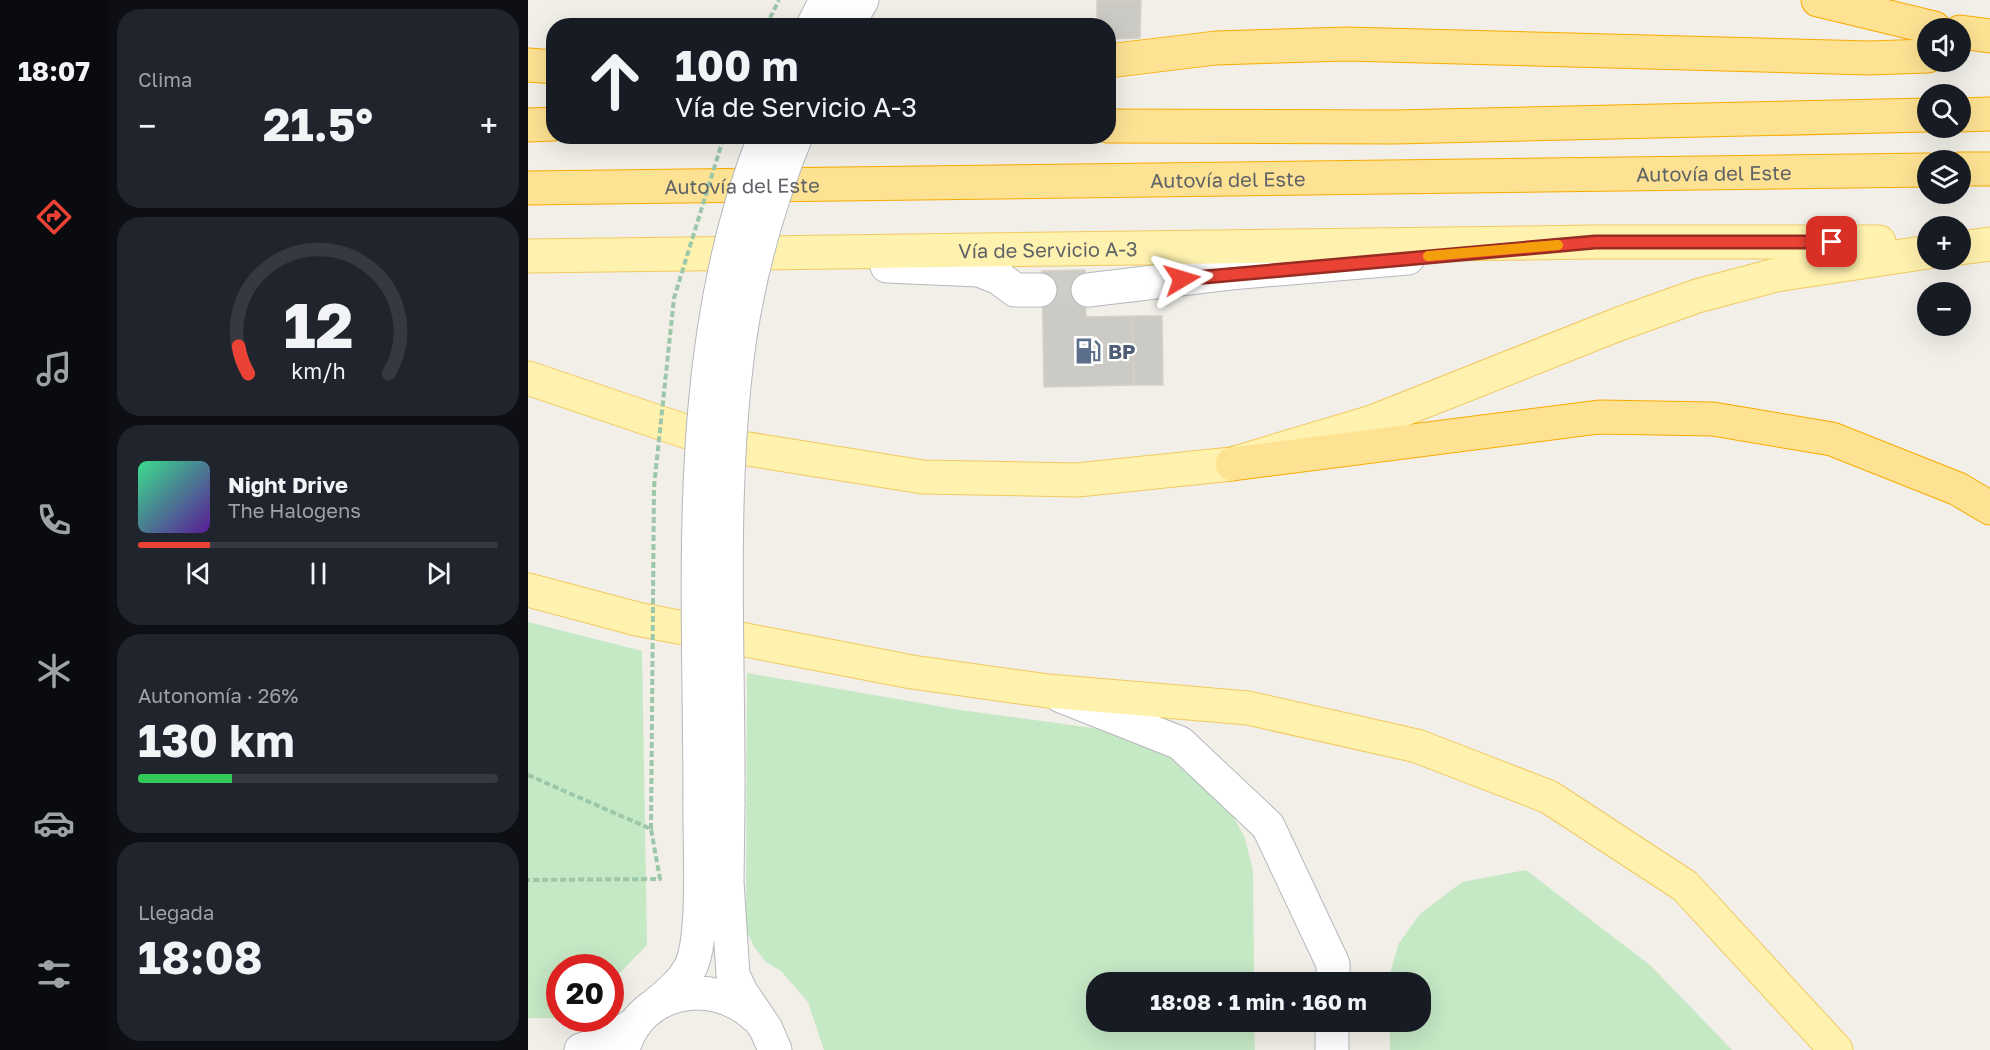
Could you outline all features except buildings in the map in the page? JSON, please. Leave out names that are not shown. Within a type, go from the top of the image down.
[{"type":"highway","points":[[1818,0],[1917,24]]},
{"type":"highway","points":[[1971,33],[1990,36]]},
{"type":"highway","points":[[1116,60],[1216,48],[1347,44],[1858,58],[1917,56]]},
{"type":"highway","points":[[1971,54],[1990,53]]},
{"type":"highway","points":[[528,65],[546,66]]},
{"type":"highway","points":[[1971,115],[1990,114]]},
{"type":"highway","points":[[1116,126],[1394,127],[1917,115]]},
{"type":"highway","points":[[528,125],[546,124]]},
{"type":"highway","points":[[1971,169],[1990,169]]},
{"type":"highway","name":"Autovía del Este","points":[[528,188],[1917,170]]},
{"type":"highway","points":[[1232,464],[1599,417],[1713,419],[1832,439],[1958,489],[1990,508]]},
{"type":"main road","name":"Vía de Servicio A-3","points":[[528,256],[1595,242],[1917,242]]},
{"type":"main road","points":[[1971,242],[1990,243]]},
{"type":"main road","points":[[1971,246],[1990,243]]},
{"type":"main road","points":[[528,378],[729,446],[923,477],[1077,480],[1232,464],[1372,422],[1608,328],[1696,296],[1776,274],[1917,254]]},
{"type":"main road","points":[[528,590],[637,619],[912,672],[1048,691],[1248,708],[1417,746],[1549,797],[1685,886],[1836,1050]]},
{"type":"street","points":[[817,18],[826,0]]},
{"type":"street","points":[[852,18],[862,0]]},
{"type":"street","points":[[762,144],[718,296],[704,396],[699,522],[714,802],[727,882],[733,975],[770,1039]]},
{"type":"street","points":[[638,1026],[675,988],[690,968],[698,944],[714,802],[728,477],[735,376],[749,291],[781,172],[793,144]]},
{"type":"street","points":[[1088,290],[1230,273],[1595,242]]},
{"type":"street","points":[[606,255],[618,264],[773,264],[979,270],[999,278],[1015,290],[1040,290]]},
{"type":"street","points":[[1048,691],[1180,743],[1268,825],[1333,972]]},
{"type":"street","points":[[581,1050],[609,1041],[638,1026],[671,996],[706,992],[741,1004],[770,1039]]},
{"type":"street","points":[[1332,1032],[1332,1050]]},
{"type":"path","points":[[770,18],[779,0]]},
{"type":"path","points":[[528,880],[660,879],[651,829],[654,487],[674,298],[722,144]]},
{"type":"path","points":[[528,775],[651,829]]},
{"type":"green space","points":[[528,622],[642,651],[647,945],[624,969],[624,954],[546,954],[546,1018],[528,1018]]},
{"type":"green space","points":[[747,673],[960,710],[1115,731],[1181,760],[1228,807],[1244,836],[1253,870],[1254,972],[1086,972],[1086,1032],[1254,1032],[1255,1050],[824,1050],[808,1002],[781,971],[766,962],[754,947],[746,929]]},
{"type":"green space","points":[[1526,870],[1651,966],[1732,1050],[1390,1050],[1390,1032],[1431,1032],[1431,972],[1390,972],[1399,943],[1420,914],[1462,882]]},
{"type":"tunnel","points":[[1040,290],[1088,290]]},
{"type":"slow traffic","points":[[1428,256],[1558,245]]},
{"type":"place","name":"BP","points":[[1088,351]]},
{"type":"route","points":[[1182,279],[1595,242],[1832,242]]}]
